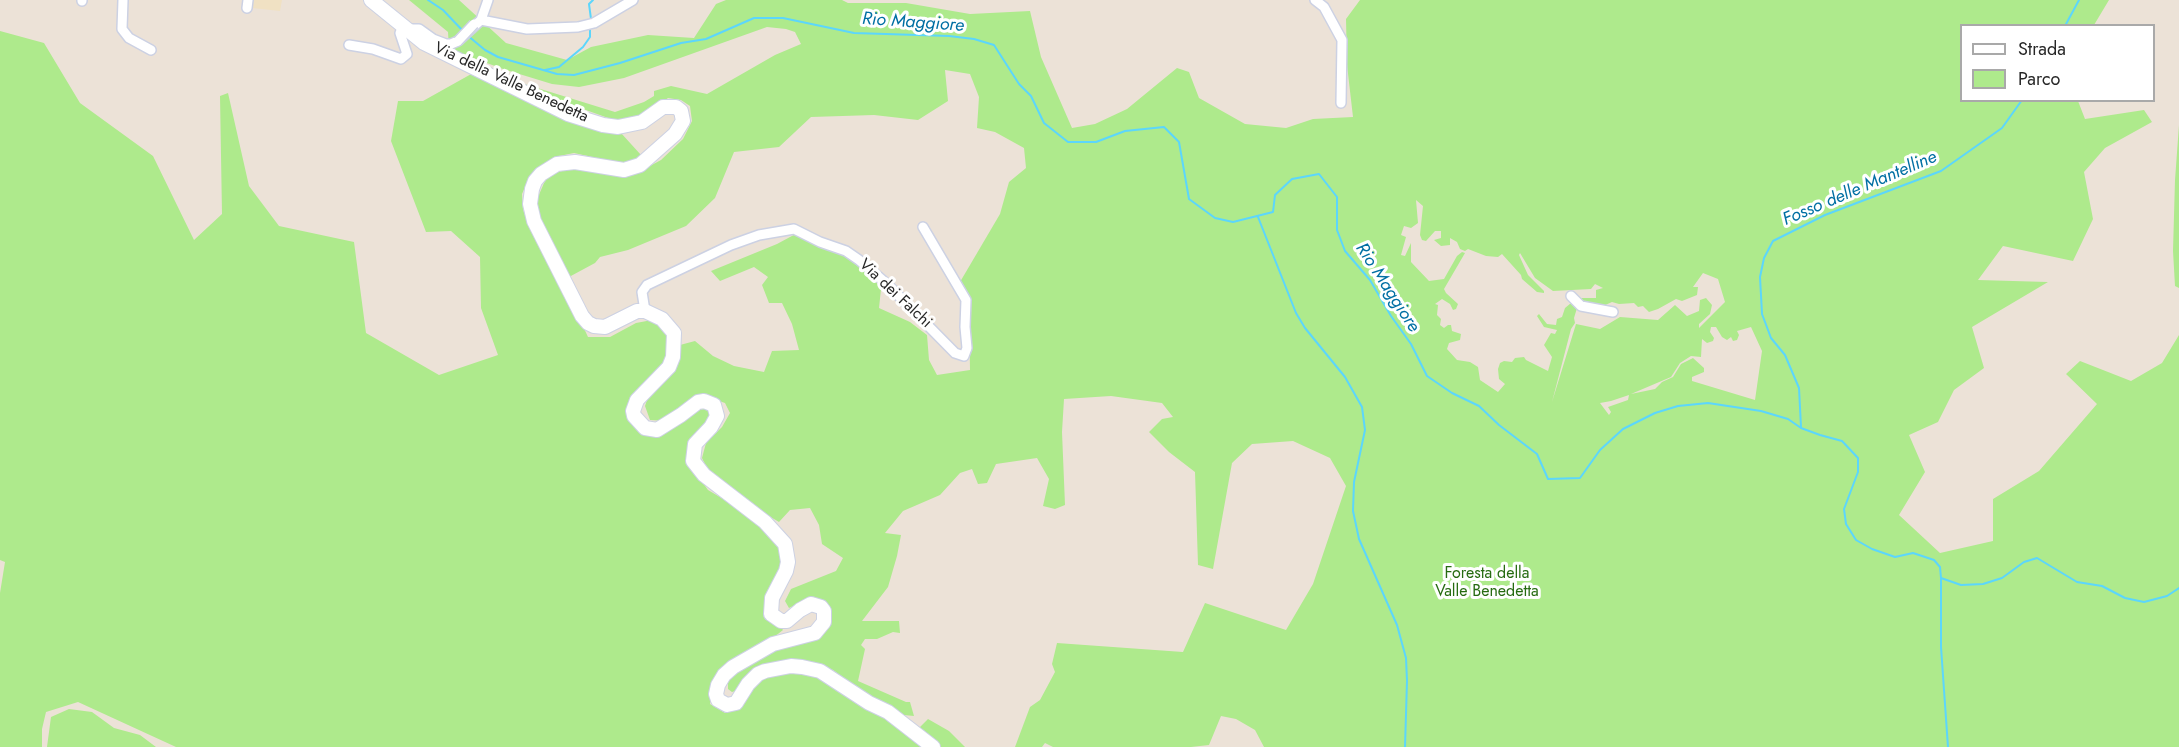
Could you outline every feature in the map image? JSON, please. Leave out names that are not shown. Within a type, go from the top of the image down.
[{"type":"main road","name":"Via della Valle Benedetta","points":[[371,0],[434,48],[568,114],[603,125],[618,127],[642,122],[663,107],[676,107],[681,111],[684,115],[681,127],[640,165],[624,170],[575,162],[557,164],[535,181],[531,196],[530,204],[534,221],[582,316],[588,323],[605,327],[637,311],[645,310]]},
{"type":"main road","points":[[645,310],[662,319],[674,333],[675,340],[669,367],[664,375],[637,400],[633,411],[634,416],[645,428],[657,429],[698,402],[710,402],[714,405],[717,416],[695,444],[693,461],[704,475],[765,522],[785,544],[788,562],[786,571],[772,598],[771,614],[781,621],[787,621],[811,604],[821,607],[824,611],[824,622],[815,633],[773,644],[733,667],[718,685],[717,700],[727,705],[736,703],[748,684],[758,674],[791,666],[802,667],[820,671],[869,703],[888,712],[933,747]]},
{"type":"street","points":[[123,0],[122,29],[129,38],[151,50]]},
{"type":"street","points":[[405,28],[419,29],[433,39],[446,44],[458,41],[478,22],[488,0]]},
{"type":"street","points":[[478,22],[527,29],[578,27],[594,23],[633,0]]},
{"type":"street","points":[[1315,0],[1324,7],[1342,40],[1341,103]]},
{"type":"street","name":"Via della Valle Benedetta","points":[[349,45],[373,49],[401,59],[406,54],[400,33],[405,28]]},
{"type":"street","name":"Via dei Falchi","points":[[645,310],[642,292],[647,285],[731,245],[759,235],[794,229],[820,242],[846,251],[859,260],[887,284],[955,353],[964,356],[967,348],[964,327],[966,300],[923,227]]},
{"type":"street","points":[[1571,296],[1581,306],[1613,312]]},
{"type":"shaded area","points":[[253,0],[282,0],[280,11],[252,8]]},
{"type":"green space","name":"Foresta della Valle Benedetta","points":[[409,0],[459,0],[506,43],[567,60],[591,47],[648,35],[694,38],[716,4],[726,0],[842,0],[848,3],[906,3],[970,14],[1030,11],[1041,57],[1072,128],[1095,124],[1127,109],[1177,68],[1189,72],[1199,98],[1245,124],[1286,128],[1313,119],[1353,117],[1347,65],[1346,19],[1360,0],[2109,0],[2095,24],[1960,24],[1960,102],[2078,102],[2085,119],[2144,110],[2152,122],[2105,148],[2084,172],[2093,219],[2073,261],[2003,246],[1978,280],[2048,282],[1972,327],[1984,368],[1954,390],[1938,422],[1909,435],[1925,472],[1899,515],[1940,553],[1993,541],[1993,499],[2039,471],[2097,404],[2066,374],[2080,361],[2131,381],[2162,363],[2179,335],[2179,747],[1264,747],[1255,730],[1236,719],[1221,716],[1209,745],[1053,747],[1045,743],[1042,747],[1015,747],[1030,707],[1040,700],[1055,672],[1052,664],[1057,643],[1183,652],[1205,603],[1286,630],[1313,584],[1346,486],[1330,458],[1293,441],[1252,444],[1232,463],[1213,569],[1198,565],[1195,472],[1169,452],[1149,432],[1162,419],[1173,417],[1162,403],[1111,396],[1064,399],[1062,432],[1065,505],[1055,509],[1043,506],[1049,479],[1037,458],[996,464],[987,483],[978,484],[972,469],[960,473],[940,495],[903,511],[885,533],[901,535],[897,556],[888,587],[862,621],[899,621],[900,633],[893,632],[877,639],[865,639],[861,645],[865,649],[858,681],[910,702],[914,716],[904,715],[881,701],[865,695],[833,670],[807,662],[772,662],[763,667],[741,689],[732,692],[728,689],[728,680],[738,670],[777,646],[797,645],[818,639],[829,628],[832,615],[826,603],[810,598],[789,608],[785,601],[791,589],[836,571],[843,558],[822,544],[819,525],[810,508],[790,510],[779,522],[744,501],[709,472],[702,458],[706,443],[722,427],[730,413],[725,403],[705,396],[667,421],[650,420],[645,406],[649,394],[680,345],[695,341],[713,356],[734,366],[764,372],[772,351],[799,350],[792,324],[782,303],[769,303],[762,285],[768,277],[754,267],[720,281],[711,271],[777,244],[803,230],[864,263],[881,289],[879,308],[910,322],[927,335],[929,360],[937,375],[970,370],[969,305],[960,282],[1000,214],[1009,182],[1026,168],[1024,148],[995,132],[977,128],[979,97],[970,74],[945,70],[948,101],[918,120],[874,115],[811,117],[779,147],[734,152],[715,198],[686,226],[628,250],[600,257],[595,263],[569,277],[538,213],[538,197],[544,183],[551,174],[570,169],[639,172],[661,160],[683,139],[692,121],[690,106],[681,100],[668,98],[633,120],[614,120],[549,97],[505,78],[615,112],[644,102],[654,96],[654,91],[671,86],[707,94],[775,55],[801,44],[795,32],[767,27],[624,78],[579,87],[552,84],[449,49],[448,32]],"holes":[[[1416,200],[1423,206],[1420,235],[1422,240],[1426,241],[1435,231],[1441,231],[1441,238],[1434,240],[1441,246],[1450,245],[1450,238],[1465,251],[1468,249],[1486,256],[1498,257],[1502,254],[1522,279],[1537,292],[1544,293],[1528,275],[1520,253],[1535,278],[1553,291],[1591,289],[1595,284],[1603,288],[1596,290],[1596,298],[1580,298],[1582,304],[1596,303],[1603,306],[1612,302],[1634,303],[1638,307],[1643,306],[1649,312],[1676,299],[1682,301],[1697,295],[1698,287],[1693,287],[1703,273],[1718,279],[1725,302],[1699,328],[1699,324],[1710,314],[1712,305],[1706,298],[1700,300],[1699,311],[1687,316],[1675,305],[1658,320],[1620,317],[1600,329],[1576,324],[1552,402],[1571,329],[1575,323],[1577,308],[1576,304],[1571,303],[1565,308],[1562,317],[1557,319],[1556,325],[1547,324],[1539,314],[1537,316],[1544,327],[1557,330],[1555,334],[1551,333],[1544,345],[1552,357],[1548,371],[1524,357],[1515,358],[1512,362],[1504,361],[1500,363],[1498,369],[1499,379],[1505,384],[1498,392],[1480,380],[1478,367],[1470,362],[1457,360],[1447,349],[1449,343],[1460,340],[1461,334],[1452,331],[1451,325],[1444,328],[1440,325],[1441,319],[1437,315],[1438,305],[1435,304],[1442,299],[1450,304],[1453,310],[1456,309],[1458,304],[1444,289],[1465,253],[1462,252],[1457,256],[1444,279],[1429,281],[1411,262],[1411,243],[1405,256],[1401,255],[1406,237],[1401,235],[1404,226],[1411,228],[1418,223]],[[1711,327],[1716,327],[1722,337],[1727,340],[1731,337],[1733,341],[1737,340],[1739,335],[1737,331],[1751,327],[1762,351],[1755,400],[1692,381],[1692,377],[1704,372],[1704,368],[1693,358],[1681,364],[1673,377],[1662,382],[1655,389],[1631,394],[1671,377],[1680,363],[1691,356],[1701,357],[1702,339],[1707,343],[1713,341]],[[1629,395],[1628,400],[1608,407],[1611,412],[1609,415],[1600,403]]]},
{"type":"green space","points":[[0,31],[44,43],[80,103],[153,156],[194,240],[222,214],[220,96],[228,93],[249,186],[279,226],[354,242],[366,333],[439,375],[498,355],[481,308],[480,257],[451,231],[426,232],[391,141],[398,101],[423,101],[473,73],[575,120],[621,133],[641,155],[639,162],[615,162],[574,153],[554,157],[530,176],[522,194],[523,209],[527,222],[567,292],[588,337],[610,337],[636,323],[652,320],[665,329],[671,339],[663,372],[637,396],[641,432],[660,437],[697,410],[705,409],[711,412],[711,423],[691,466],[708,490],[750,515],[778,539],[783,558],[770,613],[783,630],[713,685],[710,704],[725,713],[740,703],[762,679],[774,674],[800,670],[813,672],[883,714],[926,747],[176,747],[78,702],[46,712],[42,729],[42,747],[0,747],[0,593],[5,562],[0,560]]},
{"type":"green space","points":[[2179,125],[2179,288],[2175,286],[2173,251]]},
{"type":"green space","points":[[69,709],[92,712],[114,728],[140,735],[156,747],[47,747],[51,717]]},
{"type":"green space","points":[[928,719],[949,731],[965,747],[940,747],[917,730]]},
{"type":"waterway","name":"Rio Maggiore","points":[[428,0],[443,10],[463,31]]},
{"type":"waterway","points":[[591,19],[589,4],[593,0]]},
{"type":"waterway","name":"Fosso delle Mantelline","points":[[2066,24],[2079,0]]},
{"type":"waterway","name":"Rio Maggiore","points":[[467,35],[485,50],[498,57],[557,74],[574,75],[681,43],[706,39],[754,18],[783,18],[854,33],[949,36],[974,39],[994,45],[1019,84],[1031,96],[1044,123],[1068,142],[1096,142],[1125,131],[1164,127],[1179,142],[1189,199],[1215,218],[1233,222],[1273,212],[1275,195],[1292,179],[1319,174],[1337,197],[1337,230],[1345,251],[1370,280],[1411,344],[1427,376],[1452,393],[1479,406],[1499,425],[1537,454],[1548,479],[1580,478],[1600,450],[1623,429],[1655,413],[1678,406],[1708,403],[1761,411],[1788,419],[1801,428],[1842,441],[1858,458],[1858,472],[1844,509],[1846,524],[1856,540],[1872,549],[1895,557],[1913,553],[1934,560],[1940,567],[1941,578],[1961,585],[1983,584],[2002,578],[2024,562],[2037,558],[2077,582],[2102,586],[2125,598],[2144,602],[2167,596],[2179,588]]},
{"type":"waterway","points":[[545,70],[559,67],[583,47],[590,37],[590,28]]},
{"type":"waterway","name":"Fosso delle Mantelline","points":[[1801,427],[1799,388],[1785,355],[1771,338],[1762,314],[1760,277],[1764,258],[1773,241],[1825,215],[1941,171],[2002,128],[2021,102]]},
{"type":"waterway","points":[[1258,217],[1296,313],[1305,328],[1345,377],[1362,407],[1365,430],[1354,482],[1353,511],[1359,539],[1397,625],[1406,658],[1405,747]]},
{"type":"waterway","points":[[1941,579],[1941,647],[1948,747]]}]
